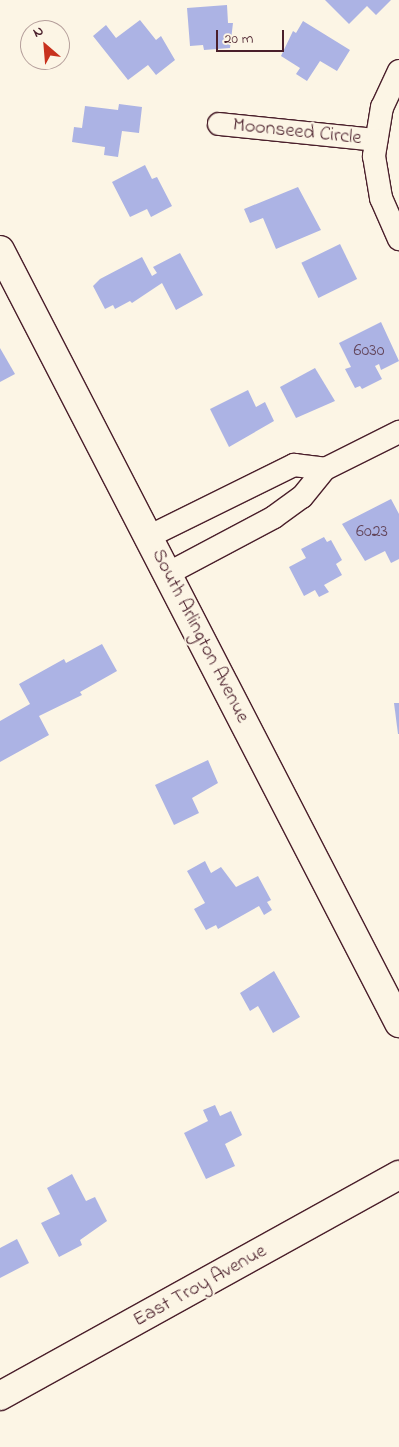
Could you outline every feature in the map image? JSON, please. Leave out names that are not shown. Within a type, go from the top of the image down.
[{"type":"main road","name":"South Arlington Avenue","points":[[0,250],[399,1023]]},
{"type":"main road","name":"East Troy Avenue","points":[[0,1396],[399,1175]]},
{"type":"street","points":[[399,71],[382,107],[376,140],[377,181],[387,215],[399,239]]},
{"type":"street","name":"Moonseed Circle","points":[[219,124],[376,140]]},
{"type":"street","points":[[167,574],[274,518],[302,497],[325,469],[399,432]]},
{"type":"street","points":[[148,537],[294,465],[325,469]]},
{"type":"building","points":[[325,0],[391,0],[376,15],[367,6],[349,24]]},
{"type":"building","points":[[227,5],[228,23],[233,23],[230,48],[204,50],[203,45],[190,46],[187,8]]},
{"type":"building","points":[[140,20],[156,40],[161,36],[175,60],[156,75],[148,65],[128,80],[93,36],[106,25],[116,38]]},
{"type":"building","points":[[303,21],[350,50],[337,71],[320,61],[307,81],[296,74],[300,68],[281,56],[293,31],[296,33]]},
{"type":"building","points":[[119,104],[142,107],[139,133],[122,131],[118,157],[104,155],[105,147],[72,142],[74,127],[82,128],[85,106],[118,110]]},
{"type":"building","points":[[145,165],[152,179],[157,177],[172,206],[151,217],[147,209],[130,217],[112,182]]},
{"type":"building","points":[[298,187],[321,230],[276,249],[263,218],[250,223],[244,209]]},
{"type":"building","points":[[340,244],[357,279],[318,298],[301,263]]},
{"type":"building","points":[[180,253],[203,295],[176,310],[162,283],[132,303],[130,301],[115,309],[113,305],[105,309],[93,286],[100,279],[142,257],[152,276],[157,273],[153,267]]},
{"type":"building","points":[[381,322],[399,361],[381,370],[379,364],[375,366],[382,379],[362,389],[360,386],[355,388],[345,369],[351,367],[339,343]]},
{"type":"building","points":[[0,348],[15,374],[0,382]]},
{"type":"building","points":[[315,368],[335,401],[296,418],[280,387]]},
{"type":"building","points":[[248,390],[256,407],[265,402],[274,421],[229,447],[210,409]]},
{"type":"building","points":[[391,499],[399,514],[399,559],[391,563],[385,551],[365,561],[342,524]]},
{"type":"building","points":[[324,537],[327,542],[331,540],[342,560],[336,564],[342,575],[324,585],[329,592],[319,597],[315,590],[304,596],[289,567],[306,558],[301,549]]},
{"type":"building","points":[[102,644],[117,671],[80,692],[82,695],[39,716],[49,735],[0,762],[0,721],[30,704],[19,684],[64,659],[66,663]]},
{"type":"building","points":[[394,703],[399,703],[399,734],[398,734]]},
{"type":"building","points":[[208,760],[218,783],[192,798],[199,813],[174,825],[155,785]]},
{"type":"building","points":[[205,861],[211,873],[221,867],[236,887],[258,876],[271,900],[267,902],[272,910],[264,915],[259,906],[218,929],[216,925],[206,930],[194,909],[205,903],[187,871]]},
{"type":"building","points":[[274,971],[300,1017],[273,1033],[258,1006],[250,1011],[240,993]]},
{"type":"building","points":[[215,1105],[220,1116],[231,1111],[242,1135],[225,1144],[235,1166],[206,1179],[184,1133],[208,1121],[203,1110]]},
{"type":"building","points":[[72,1174],[86,1201],[95,1197],[107,1221],[80,1240],[82,1245],[59,1257],[41,1223],[60,1214],[47,1188]]},
{"type":"building","points":[[17,1239],[29,1263],[0,1278],[0,1248]]}]
